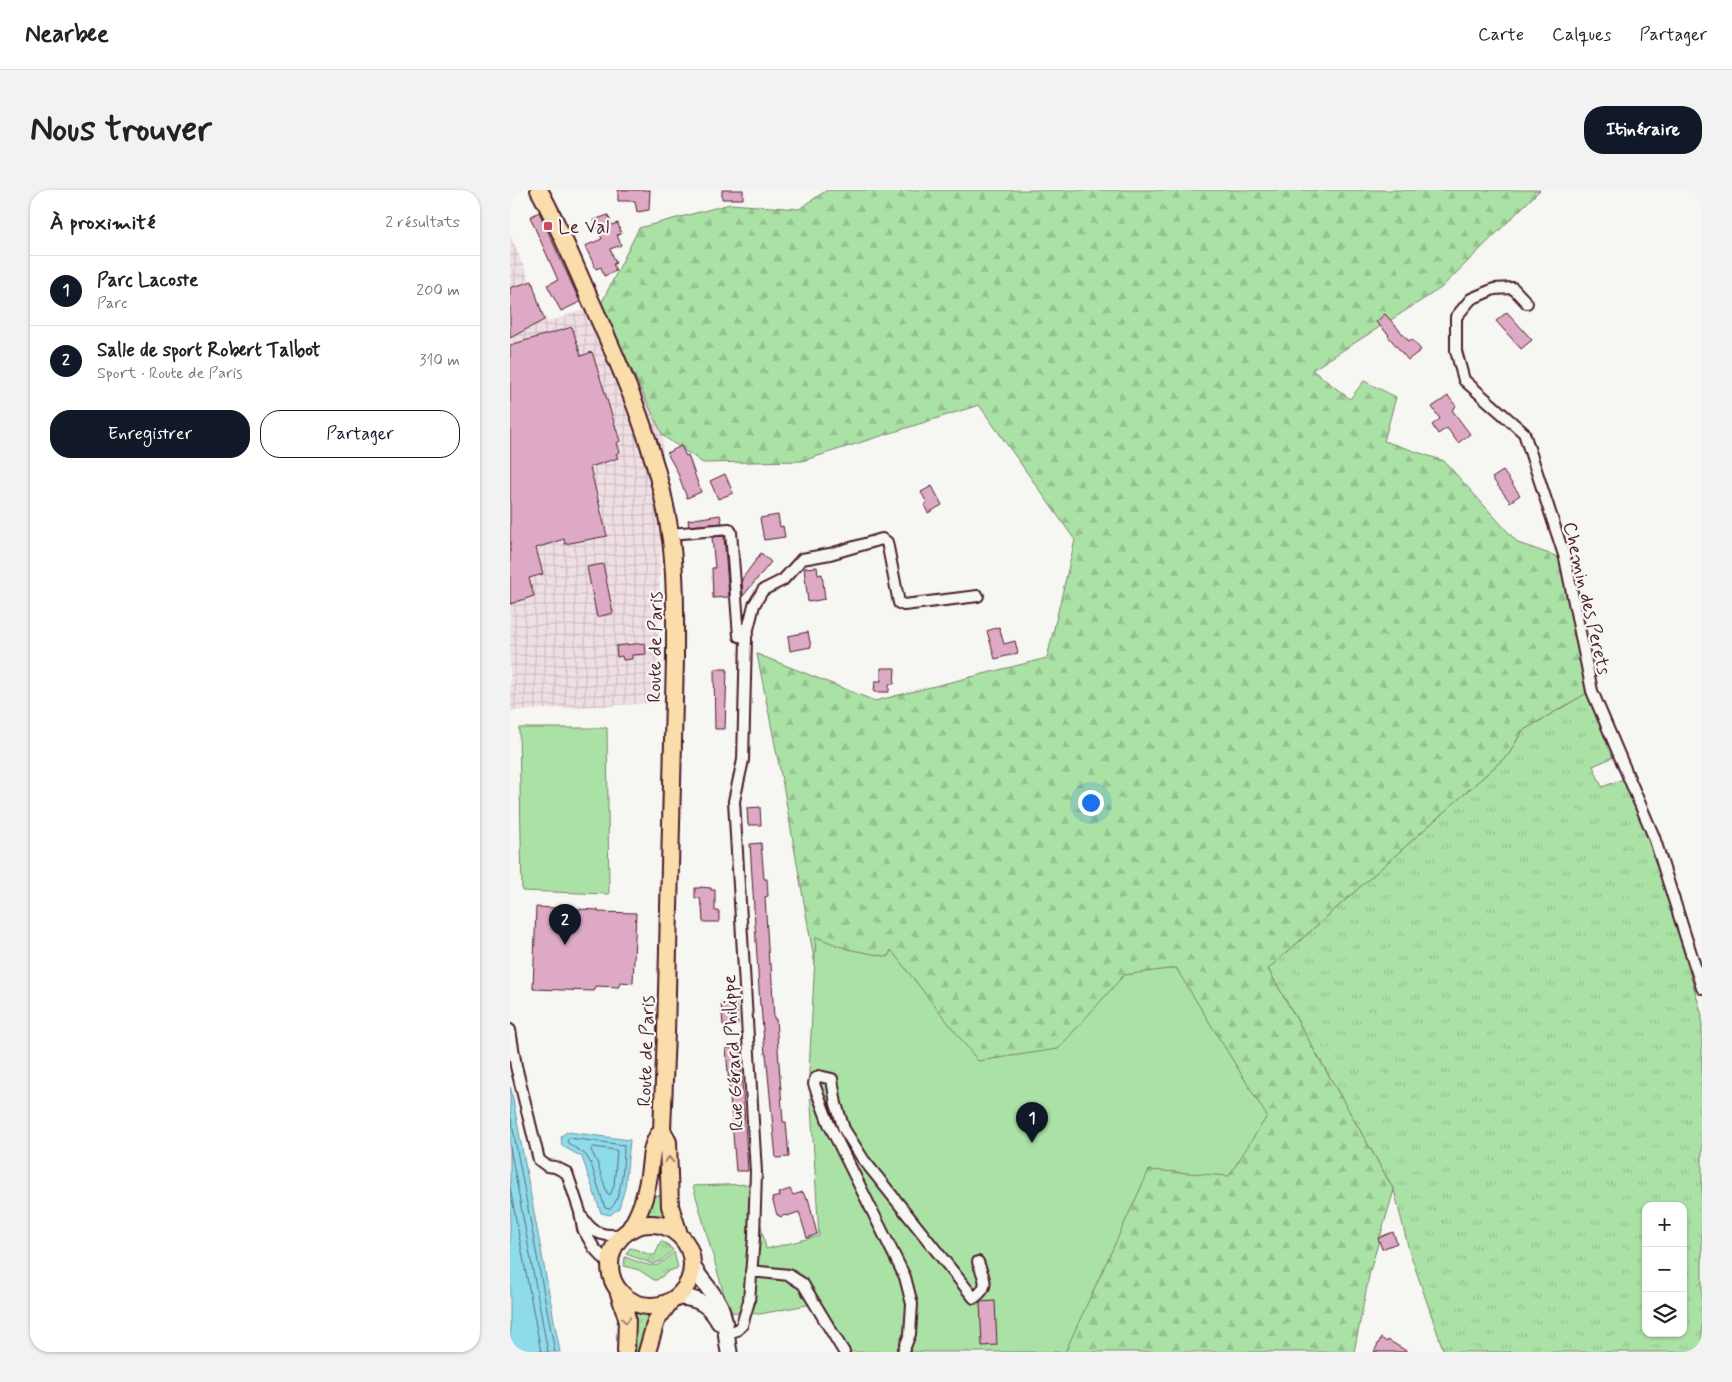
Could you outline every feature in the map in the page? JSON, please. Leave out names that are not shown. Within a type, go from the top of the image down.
[{"type":"main road","name":"Route de Paris","points":[[539,190],[605,333],[642,422],[658,475],[670,534],[675,580],[675,668],[662,1130],[668,1142],[670,1206],[679,1234]]},
{"type":"main road","name":"Route de Paris","points":[[627,1232],[643,1203],[654,1141],[662,1130]]},
{"type":"main road","points":[[626,1352],[627,1318],[612,1278],[610,1265],[615,1245],[627,1232],[648,1224],[660,1224],[679,1234],[689,1247],[693,1267],[687,1286],[656,1321],[647,1352]]},
{"type":"main road","points":[[618,1290],[625,1298],[639,1305],[656,1306],[674,1300]]},
{"type":"street","name":"Chemin des Perets","points":[[1527,303],[1513,288],[1494,289],[1471,299],[1456,317],[1456,351],[1464,380],[1524,433],[1565,558],[1592,691],[1654,837],[1702,988]]},
{"type":"street","points":[[670,534],[729,529],[731,532],[739,636],[746,636],[754,605],[763,590],[783,580],[802,559],[830,554],[882,539],[887,542],[899,603],[904,605],[978,596]]},
{"type":"street","name":"Rue Gérard Philippe","points":[[726,1334],[737,1330],[744,1320],[749,1300],[756,1172],[734,801],[743,760],[746,636]]},
{"type":"street","points":[[510,1030],[516,1066],[539,1160],[547,1166],[555,1166],[567,1173],[587,1238],[610,1265]]},
{"type":"street","points":[[903,1352],[910,1334],[912,1304],[905,1277],[829,1124],[814,1084],[815,1079],[819,1076],[832,1079],[836,1104],[844,1128],[863,1159],[974,1298],[983,1291],[985,1284],[978,1262]]},
{"type":"street","points":[[580,1212],[588,1226],[596,1232],[613,1236],[627,1232]]},
{"type":"street","points":[[693,1267],[715,1296],[720,1306],[724,1316],[730,1352]]},
{"type":"street","points":[[752,1271],[789,1274],[803,1284],[844,1352]]},
{"type":"street","points":[[674,1300],[696,1299],[708,1306],[726,1334]]},
{"type":"shaded area","points":[[510,234],[547,322],[601,304],[663,436],[657,703],[510,711]]},
{"type":"green space","points":[[827,190],[1540,190],[1441,288],[1312,370],[1350,399],[1364,381],[1396,397],[1384,441],[1444,461],[1518,543],[1567,560],[1592,690],[1522,731],[1509,754],[1268,969],[1394,1190],[1370,1271],[1354,1352],[1009,1352],[852,1173],[784,790],[757,654],[875,701],[1047,658],[1075,540],[979,405],[802,461],[703,463],[663,436],[601,304],[639,228],[730,204],[799,209]]},
{"type":"green space","points":[[1592,690],[1616,756],[1593,766],[1602,787],[1626,778],[1652,845],[1702,1015],[1702,1352],[1444,1352],[1409,1250],[1394,1190],[1268,969],[1509,754],[1522,731]]},
{"type":"green space","points":[[519,728],[607,728],[609,894],[522,891]]},
{"type":"green space","points":[[816,937],[847,949],[888,957],[891,950],[978,1061],[1058,1049],[1124,975],[1176,968],[1267,1116],[1229,1176],[1149,1170],[1065,1352],[848,1352],[817,1303],[760,1314],[729,1312],[693,1186],[752,1184],[766,1249],[819,1236],[809,1073]]},
{"type":"green space","points":[[650,1195],[664,1196],[669,1219],[660,1216],[644,1216]]},
{"type":"green space","points":[[661,1241],[673,1250],[661,1261],[653,1264],[626,1254],[630,1248],[655,1255]]},
{"type":"green space","points":[[674,1252],[678,1268],[669,1271],[657,1280],[639,1270],[624,1266],[625,1257],[644,1264],[658,1265]]},
{"type":"green space","points":[[633,1313],[650,1316],[641,1352],[630,1352]]},
{"type":"water","points":[[510,1087],[511,1089],[560,1352],[510,1352]]},
{"type":"water","points":[[567,1132],[630,1140],[625,1188],[619,1208],[610,1215],[601,1213],[582,1157],[562,1146],[561,1136]]},
{"type":"building","points":[[618,190],[650,190],[649,210],[637,212],[635,201],[618,201]]},
{"type":"building","points":[[722,190],[743,190],[743,199],[722,199]]},
{"type":"building","points":[[539,212],[580,302],[561,311],[547,285],[558,280],[530,217]]},
{"type":"building","points":[[608,215],[612,225],[618,223],[621,234],[617,235],[621,245],[610,249],[616,263],[613,264],[616,271],[604,276],[601,267],[596,269],[585,246],[602,239],[594,220]]},
{"type":"building","points":[[532,281],[544,320],[510,338],[510,288]]},
{"type":"building","points":[[1507,312],[1532,340],[1521,349],[1496,321]]},
{"type":"building","points":[[1385,314],[1409,341],[1412,339],[1421,350],[1408,360],[1389,335],[1376,322]]},
{"type":"building","points":[[572,327],[581,356],[592,352],[620,441],[617,443],[620,452],[616,454],[618,458],[590,467],[607,536],[565,544],[564,539],[536,548],[543,574],[529,578],[534,596],[510,604],[510,345]]},
{"type":"building","points":[[1448,396],[1456,406],[1452,410],[1470,434],[1458,443],[1447,428],[1438,434],[1432,425],[1440,419],[1432,407]]},
{"type":"building","points":[[681,446],[686,456],[688,455],[701,492],[687,498],[677,471],[667,453]]},
{"type":"building","points":[[1503,471],[1520,495],[1510,502],[1492,478]]},
{"type":"building","points":[[725,474],[733,493],[718,499],[710,481]]},
{"type":"building","points":[[932,486],[942,505],[928,513],[924,505],[927,503],[921,492]]},
{"type":"building","points":[[720,515],[722,523],[689,526],[688,520]]},
{"type":"building","points":[[778,515],[780,527],[783,526],[785,537],[764,540],[760,518]]},
{"type":"building","points":[[724,536],[729,597],[713,598],[712,568],[715,568],[712,537]]},
{"type":"building","points":[[761,553],[771,562],[743,596],[742,579]]},
{"type":"building","points":[[603,564],[613,613],[597,617],[587,567]]},
{"type":"building","points":[[817,567],[818,575],[822,574],[825,599],[808,602],[804,568]]},
{"type":"building","points":[[999,627],[1004,644],[1015,641],[1018,653],[995,659],[987,631]]},
{"type":"building","points":[[808,632],[811,647],[790,651],[788,636]]},
{"type":"building","points":[[645,643],[646,654],[632,655],[632,659],[623,660],[622,656],[617,657],[616,646]]},
{"type":"building","points":[[881,668],[895,668],[894,684],[889,684],[889,692],[874,692],[875,681],[881,681]]},
{"type":"building","points":[[714,669],[727,669],[725,729],[715,729]]},
{"type":"building","points":[[760,807],[761,825],[748,825],[747,808]]},
{"type":"building","points":[[761,843],[764,879],[767,879],[768,896],[765,897],[769,964],[771,964],[774,1019],[776,1019],[783,1122],[786,1122],[789,1157],[776,1158],[760,1005],[750,844]]},
{"type":"building","points":[[695,888],[715,890],[715,911],[719,911],[719,922],[703,922],[700,898],[695,898]]},
{"type":"building","points":[[536,907],[636,913],[633,983],[620,982],[619,987],[595,986],[594,991],[533,989]]},
{"type":"building","points":[[736,1001],[738,1024],[723,1025],[721,1003]]},
{"type":"building","points":[[740,1047],[748,1171],[736,1171],[726,1048]]},
{"type":"building","points":[[790,1189],[793,1195],[803,1192],[806,1199],[808,1198],[817,1234],[807,1238],[799,1212],[780,1217],[777,1215],[772,1198],[780,1196],[779,1193]]},
{"type":"building","points":[[1393,1232],[1397,1243],[1382,1249],[1378,1238]]},
{"type":"building","points":[[995,1301],[997,1345],[982,1346],[980,1302]]},
{"type":"building","points":[[1381,1338],[1387,1342],[1388,1340],[1408,1352],[1374,1352]]},
{"type":"place","name":"Le Val","points":[[548,226]]},
{"type":"place","name":"Salle de sport Robert Talbot","points":[[565,945]]},
{"type":"place","name":"Parc Lacoste","points":[[1032,1143]]}]
